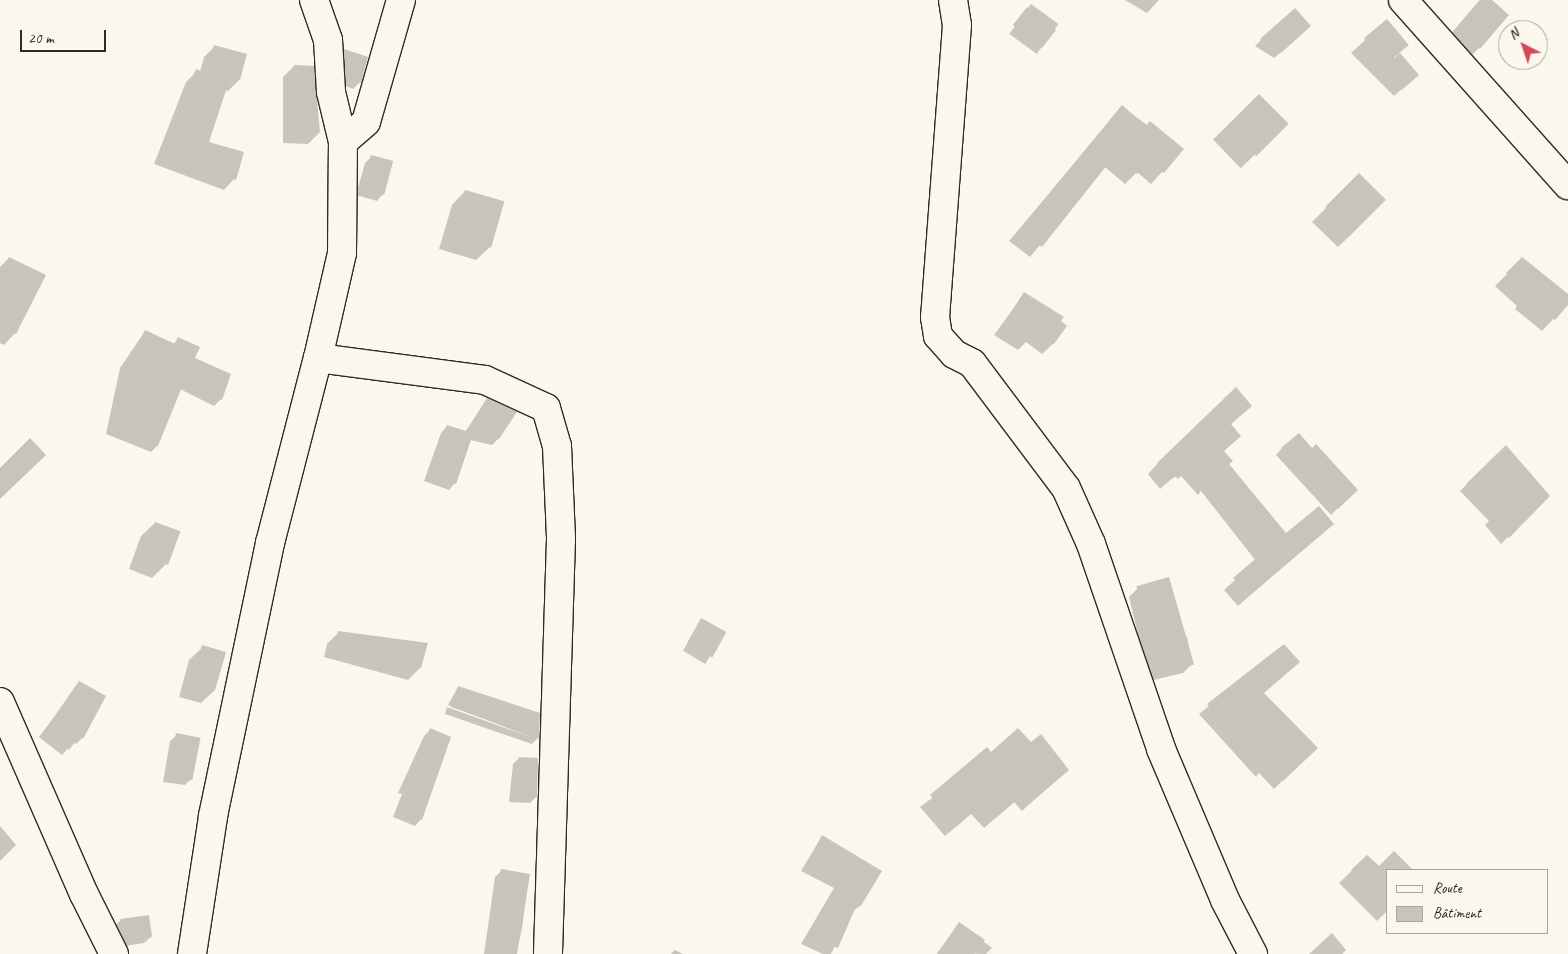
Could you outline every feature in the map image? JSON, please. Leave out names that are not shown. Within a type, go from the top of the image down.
[{"type":"street","points":[[192,954],[213,816],[270,543],[318,358],[342,253],[343,142],[331,92],[328,40],[314,0]]},
{"type":"street","points":[[343,142],[366,122],[401,0]]},
{"type":"street","points":[[953,0],[957,25],[935,318],[938,336],[954,354],[972,363],[1066,488],[1091,544],[1161,748],[1225,900],[1252,954]]},
{"type":"street","points":[[1403,0],[1568,186]]},
{"type":"street","points":[[318,358],[485,380],[546,408],[557,446],[562,539],[548,954]]},
{"type":"street","points":[[0,702],[84,894],[114,954]]},
{"type":"building","points":[[1480,0],[1492,0],[1509,15],[1505,20],[1498,20],[1498,28],[1480,49],[1456,28]]},
{"type":"building","points":[[1027,7],[1056,30],[1042,48],[1013,25]]},
{"type":"building","points":[[1295,8],[1311,26],[1281,53],[1260,39]]},
{"type":"building","points":[[1387,19],[1409,45],[1386,64],[1364,38]]},
{"type":"building","points":[[214,45],[247,54],[240,80],[230,78],[209,142],[244,152],[236,180],[164,153],[196,69],[207,73]]},
{"type":"building","points":[[344,49],[368,57],[361,83],[346,77]]},
{"type":"building","points":[[1400,53],[1419,75],[1402,90],[1383,68]]},
{"type":"building","points":[[294,65],[314,66],[320,133],[294,132]]},
{"type":"building","points":[[1259,94],[1289,124],[1256,156],[1226,127]]},
{"type":"building","points":[[1122,105],[1146,126],[1150,121],[1184,149],[1164,173],[1148,161],[1137,174],[1115,155],[1042,247],[1020,229]]},
{"type":"building","points":[[371,155],[393,161],[384,195],[362,189]]},
{"type":"building","points":[[1359,173],[1386,200],[1352,234],[1325,207]]},
{"type":"building","points":[[465,190],[504,201],[491,247],[452,236]]},
{"type":"building","points":[[9,257],[46,275],[16,334],[0,326],[0,275]]},
{"type":"building","points":[[1522,257],[1568,294],[1568,305],[1555,320],[1526,297],[1528,294],[1506,273]]},
{"type":"building","points":[[1024,292],[1064,317],[1061,321],[1067,326],[1054,344],[1036,330],[1031,339],[1004,323]]},
{"type":"building","points":[[145,330],[175,344],[178,337],[200,347],[195,358],[231,374],[222,400],[184,382],[158,446],[112,428],[126,360],[130,361]]},
{"type":"building","points":[[1236,387],[1252,406],[1231,424],[1241,436],[1224,451],[1233,461],[1229,464],[1286,533],[1319,506],[1334,524],[1249,596],[1233,578],[1266,550],[1213,482],[1209,485],[1192,467],[1189,470],[1187,466],[1172,479],[1157,463]]},
{"type":"building","points":[[487,398],[517,412],[499,439],[467,432],[473,434],[456,484],[429,475],[447,425],[466,431]]},
{"type":"building","points":[[1299,433],[1312,448],[1316,444],[1358,490],[1338,509],[1281,448]]},
{"type":"building","points":[[30,438],[46,455],[0,499],[0,468]]},
{"type":"building","points":[[1506,445],[1550,496],[1509,538],[1490,518],[1495,514],[1466,484]]},
{"type":"building","points":[[155,522],[180,531],[168,565],[143,556]]},
{"type":"building","points":[[1169,577],[1194,664],[1161,674],[1136,586]]},
{"type":"building","points":[[701,618],[726,632],[712,657],[687,643]]},
{"type":"building","points":[[338,631],[428,643],[421,668],[335,645]]},
{"type":"building","points":[[1284,644],[1300,662],[1264,693],[1318,748],[1283,781],[1269,766],[1265,769],[1207,704]]},
{"type":"building","points":[[202,645],[226,652],[215,690],[191,683]]},
{"type":"building","points":[[79,681],[106,696],[83,739],[80,735],[69,750],[45,730]]},
{"type":"building","points":[[458,686],[540,713],[539,738],[451,707]]},
{"type":"building","points":[[430,728],[451,737],[422,820],[399,811],[408,788],[404,786]]},
{"type":"building","points":[[1018,728],[1031,742],[1041,734],[1069,770],[1034,800],[1027,791],[996,818],[983,803],[957,826],[930,795],[987,747],[991,752]]},
{"type":"building","points":[[176,733],[201,738],[192,780],[168,775]]},
{"type":"building","points":[[519,757],[538,758],[537,797],[515,795]]},
{"type":"building","points":[[822,835],[882,871],[861,906],[857,904],[838,948],[808,934],[839,881],[807,864]]},
{"type":"building","points":[[1367,855],[1386,872],[1386,905],[1351,870]]},
{"type":"building","points":[[501,869],[530,874],[517,954],[490,954],[496,924],[492,922]]},
{"type":"building","points":[[149,915],[152,937],[123,941],[120,919]]},
{"type":"building","points":[[959,922],[985,940],[974,954],[937,954]]}]
